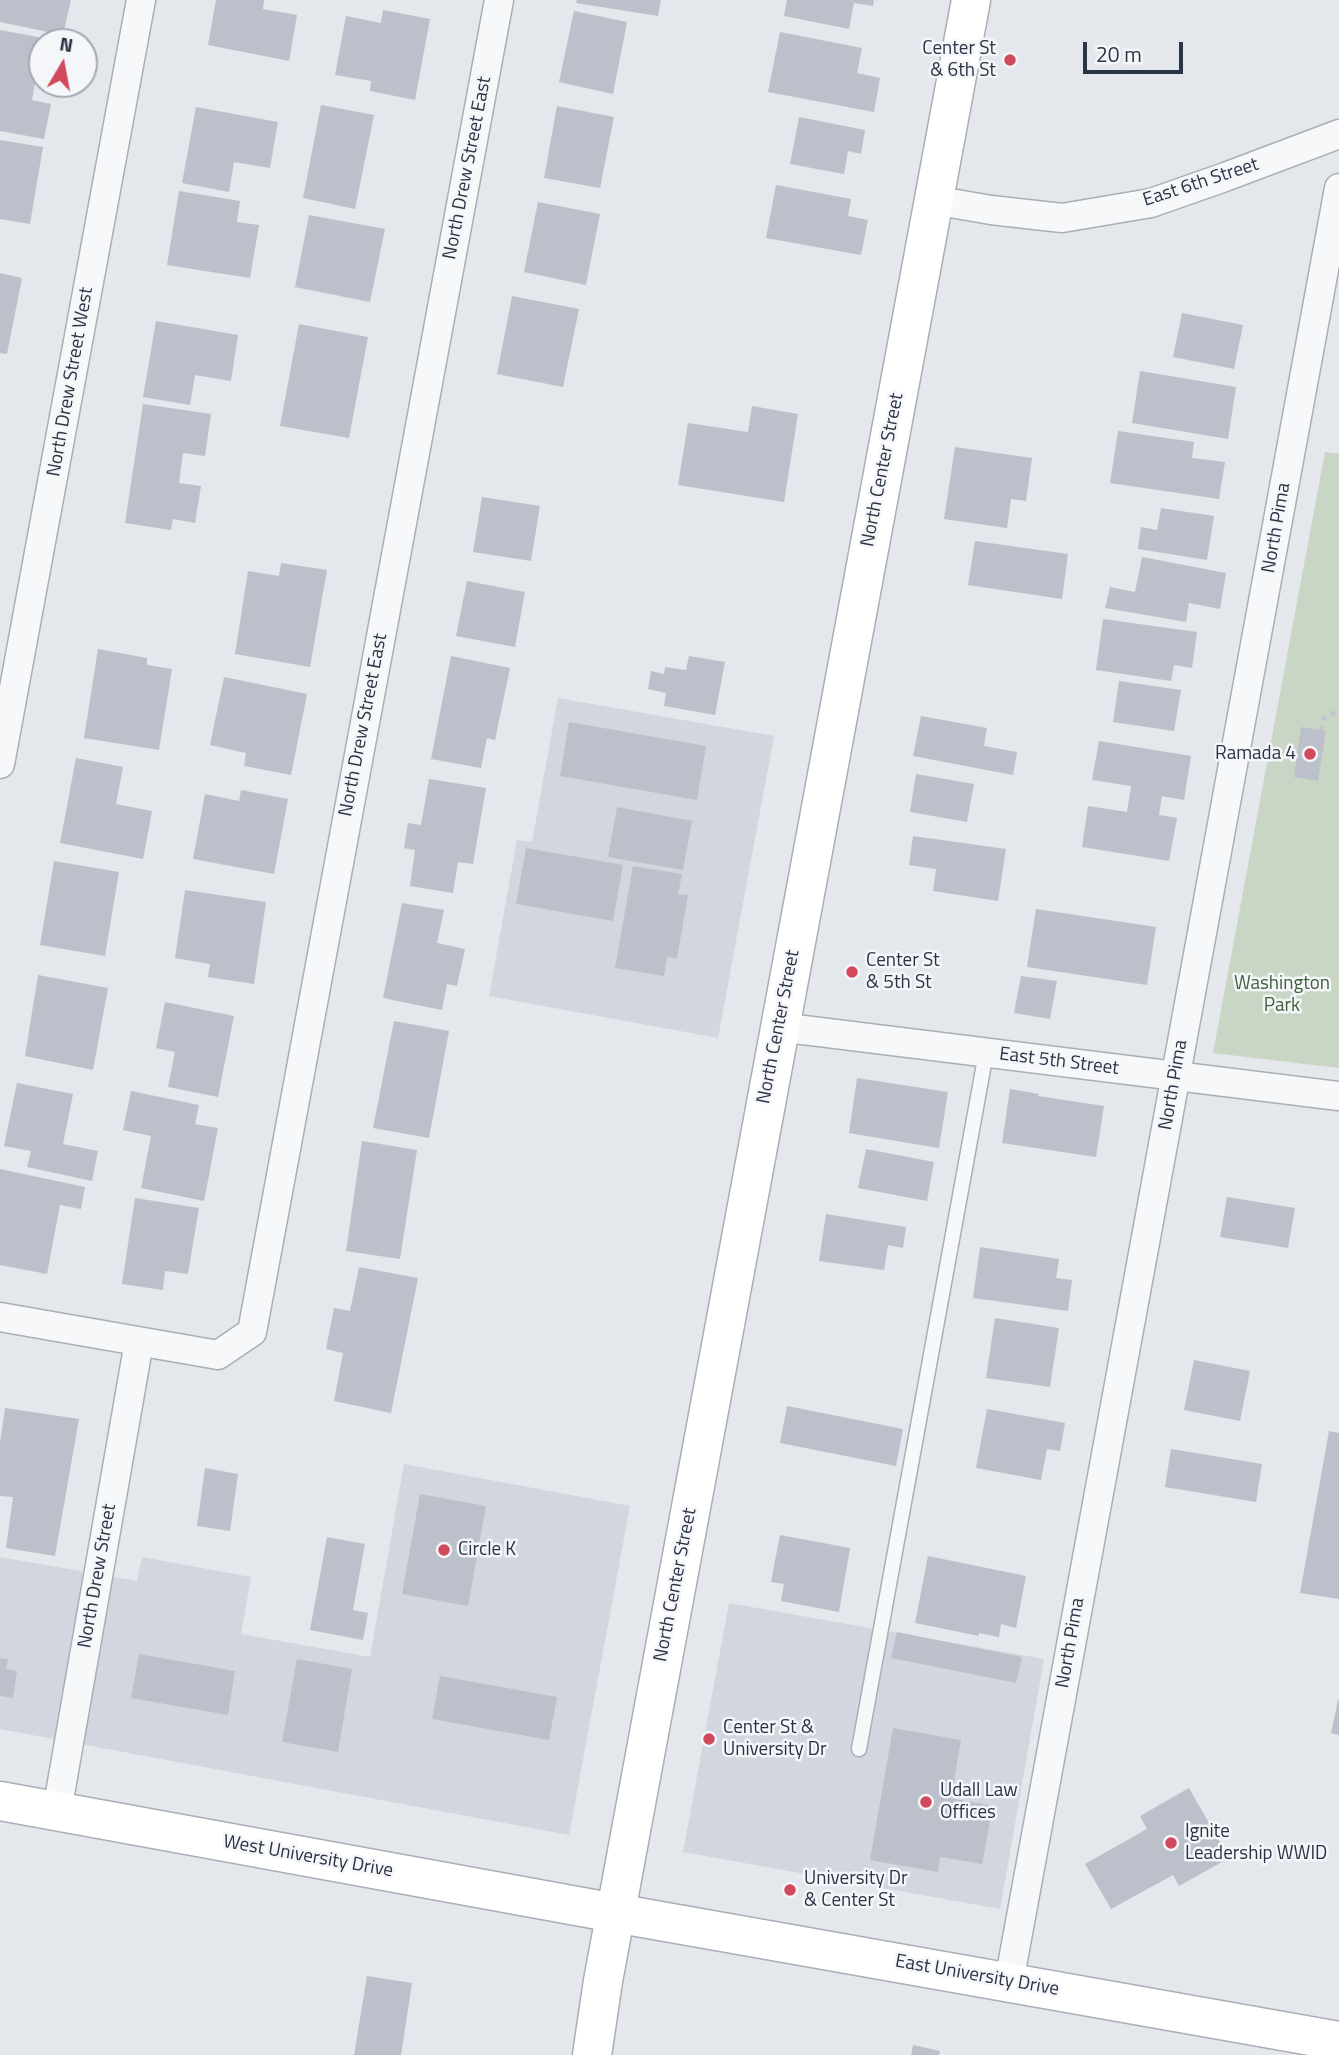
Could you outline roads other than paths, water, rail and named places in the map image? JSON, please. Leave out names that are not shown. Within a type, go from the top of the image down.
[{"type":"street","name":"North Drew Street West","points":[[0,764],[141,0]]},
{"type":"street","name":"North Drew Street East","points":[[139,1342],[218,1355],[252,1332],[499,0]]},
{"type":"street","name":"North Center Street","points":[[592,2055],[615,1913],[971,0]]},
{"type":"street","name":"East 6th Street","points":[[933,200],[1062,218],[1151,202],[1339,134]]},
{"type":"street","name":"North Pima","points":[[1009,1982],[1339,188]]},
{"type":"street","name":"East 5th Street","points":[[779,1027],[1339,1096]]},
{"type":"street","points":[[0,1317],[139,1342]]},
{"type":"street","name":"North Drew Street","points":[[57,1811],[139,1342]]},
{"type":"street","name":"West University Drive","points":[[0,1801],[615,1913]]},
{"type":"street","name":"East University Drive","points":[[615,1913],[1339,2041]]},
{"type":"lane","points":[[859,1749],[986,1054]]},
{"type":"place","name":"Center St & 6th St","points":[[1010,60]]},
{"type":"place","name":"Ramada 4","points":[[1310,754]]},
{"type":"place","name":"Center St & 5th St","points":[[852,972]]},
{"type":"place","name":"Circle K","points":[[444,1550]]},
{"type":"place","name":"Center St & University Dr","points":[[709,1739]]},
{"type":"place","name":"Udall Law Offices","points":[[926,1802]]},
{"type":"place","name":"Ignite Leadership WWID","points":[[1171,1843]]},
{"type":"place","name":"University Dr & Center St","points":[[790,1890]]},
{"type":"park label","name":"Washington Park","points":[[1282,995]]}]
